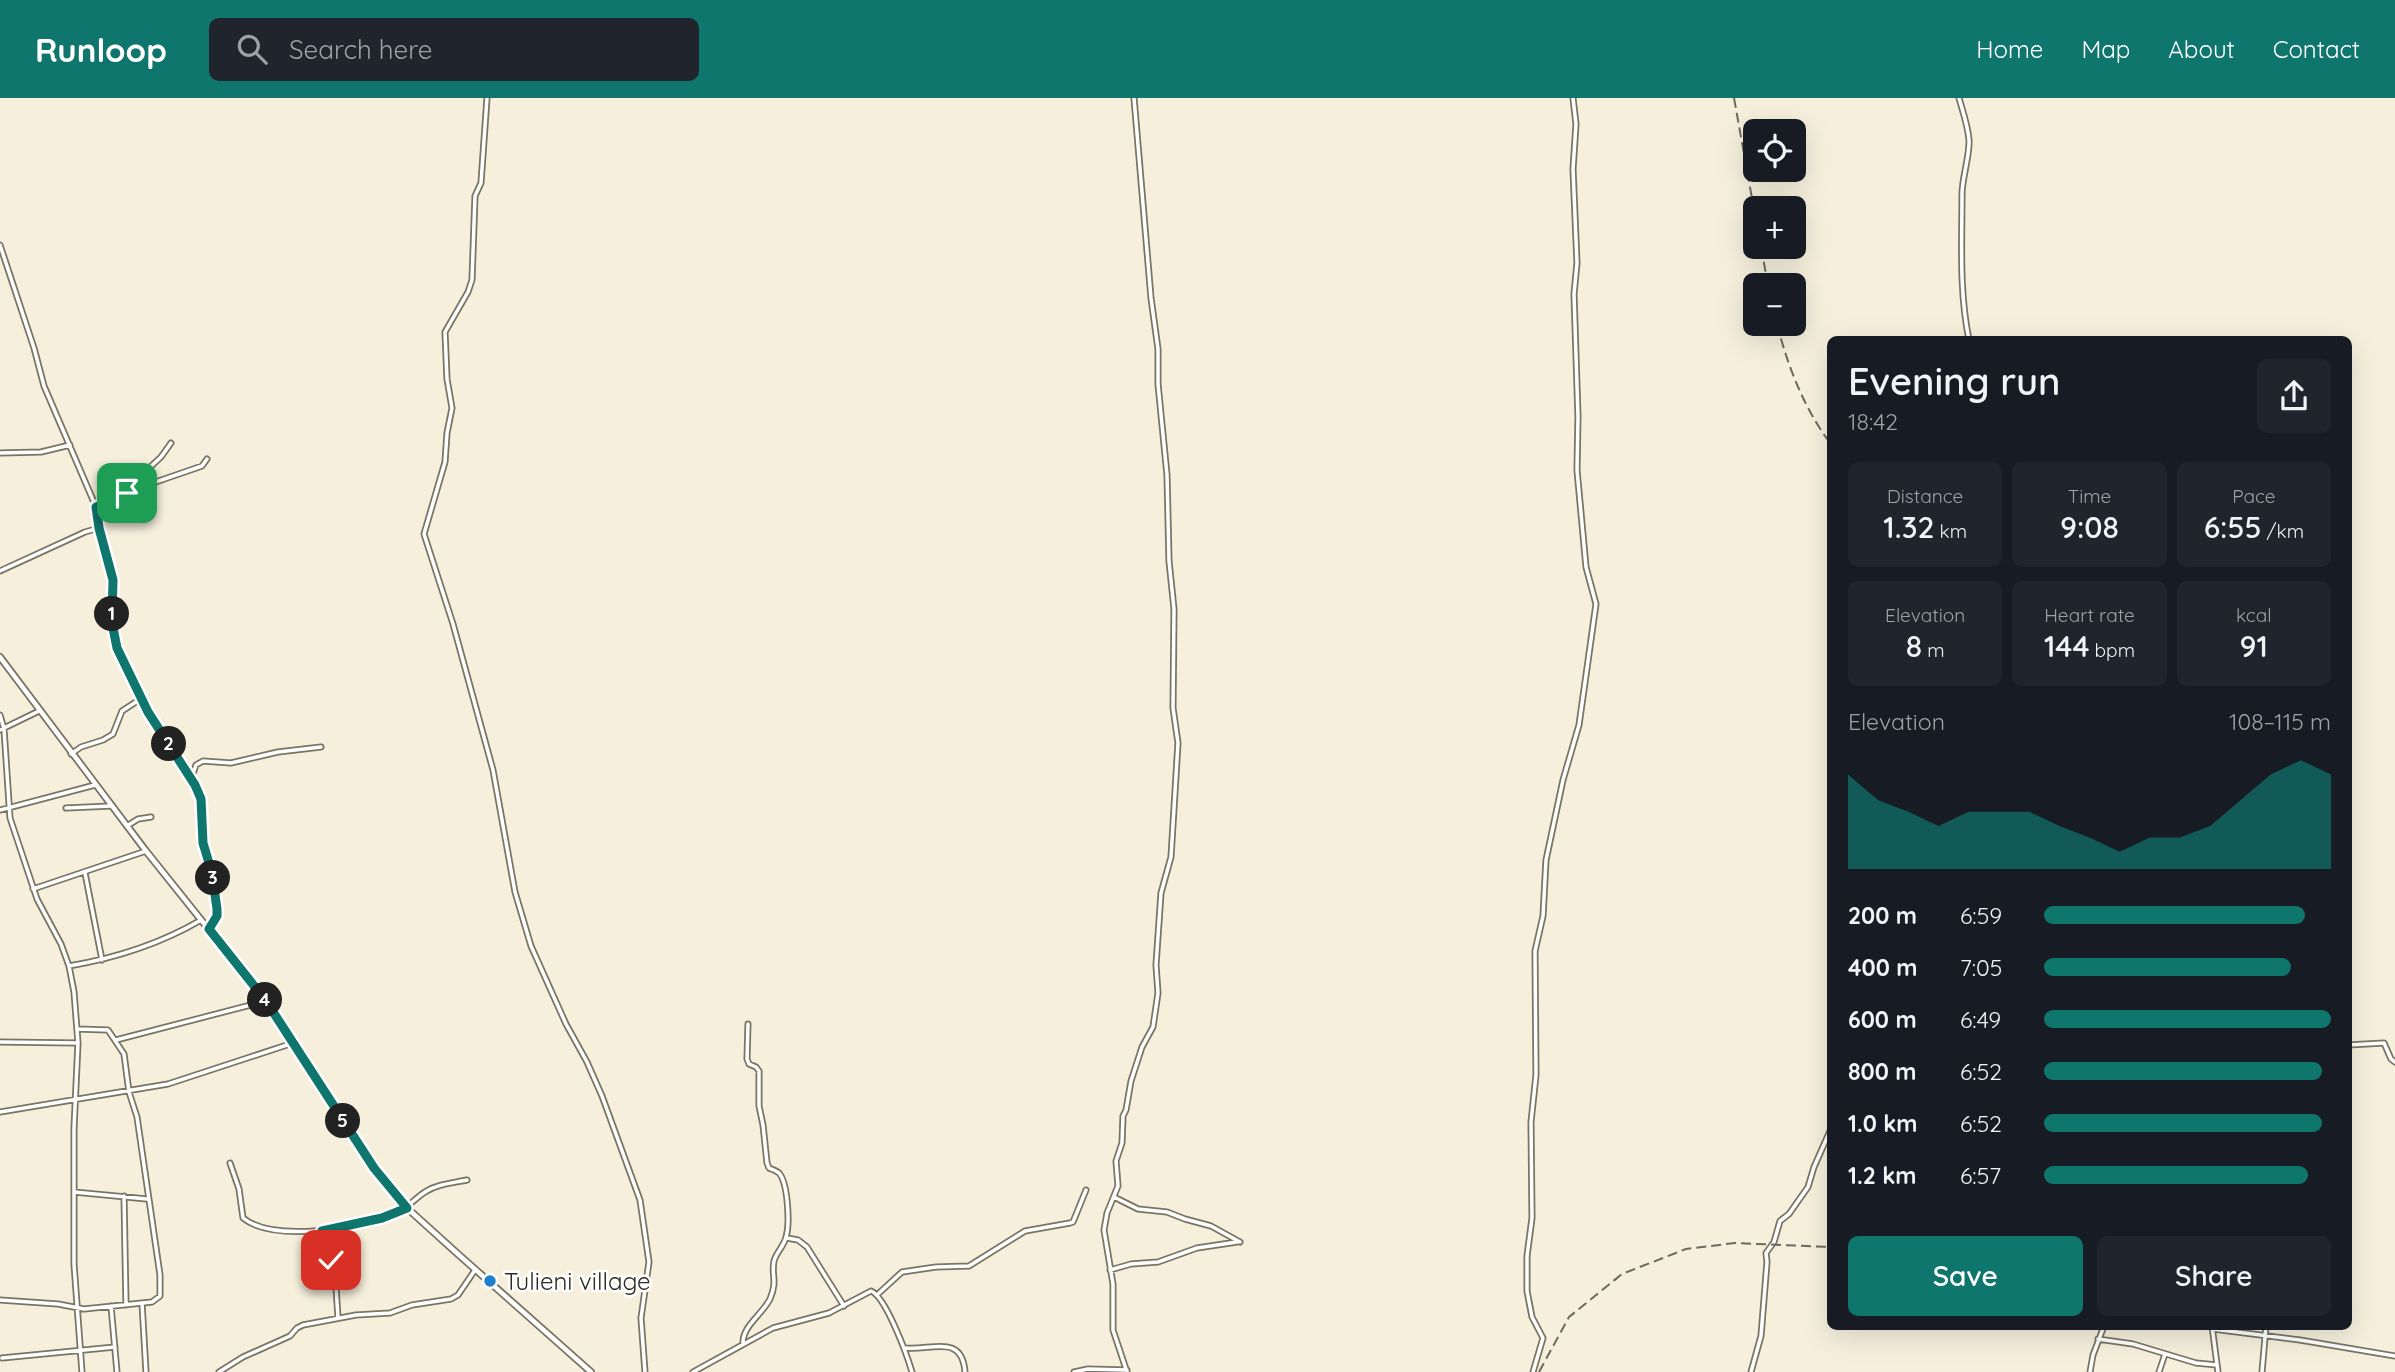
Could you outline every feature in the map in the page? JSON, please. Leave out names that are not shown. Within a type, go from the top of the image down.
[{"type":"street","points":[[487,98],[481,183],[475,196],[472,280],[445,332],[452,408],[445,462],[424,534],[453,624],[493,770],[516,892],[531,946],[602,1096],[640,1200],[649,1262],[641,1318],[645,1372]]},
{"type":"street","points":[[1074,1372],[1088,1369],[1127,1371],[1113,1329],[1114,1291],[1104,1230],[1118,1186],[1116,1161],[1122,1143],[1123,1116],[1142,1047],[1152,1031],[1158,993],[1156,965],[1161,893],[1171,857],[1178,743],[1173,708],[1174,610],[1168,561],[1167,475],[1134,98]]},
{"type":"street","points":[[1532,1372],[1543,1338],[1532,1317],[1527,1283],[1532,1218],[1531,1122],[1536,1075],[1535,951],[1543,916],[1546,860],[1563,780],[1579,725],[1596,604],[1586,567],[1577,470],[1574,294],[1577,263],[1573,169],[1576,124],[1573,98]]},
{"type":"street","points":[[1959,98],[1969,141],[1963,190],[1964,231],[1961,247],[1962,298],[1968,336]]},
{"type":"street","points":[[0,245],[44,386],[96,507],[113,580],[113,634],[121,657],[148,712],[201,799],[203,843],[216,898],[217,916],[209,929]]},
{"type":"street","points":[[147,485],[148,469],[162,457],[171,443]]},
{"type":"street","points":[[0,453],[48,452],[70,445]]},
{"type":"street","points":[[96,507],[147,485],[202,466],[207,459]]},
{"type":"street","points":[[0,571],[99,528]]},
{"type":"street","points":[[0,657],[111,806],[266,1001],[374,1168],[407,1208],[591,1372]]},
{"type":"street","points":[[71,754],[113,734],[122,711],[142,698]]},
{"type":"street","points":[[2,730],[38,711]]},
{"type":"street","points":[[0,715],[8,808],[33,889],[69,966],[77,1029],[75,1306],[82,1372]]},
{"type":"street","points":[[191,779],[195,768],[203,761],[231,763],[278,752],[321,747]]},
{"type":"street","points":[[0,810],[95,785]]},
{"type":"street","points":[[66,808],[111,806]]},
{"type":"street","points":[[127,826],[138,819],[150,817]]},
{"type":"street","points":[[33,889],[146,851]]},
{"type":"street","points":[[85,873],[102,960]]},
{"type":"street","points":[[69,966],[128,953],[163,940],[201,920]]},
{"type":"street","points":[[116,1040],[266,1001]]},
{"type":"street","points":[[743,1345],[744,1332],[764,1308],[774,1289],[774,1261],[786,1238],[788,1210],[779,1173],[769,1168],[767,1163],[759,1106],[759,1071],[747,1062],[748,1024]]},
{"type":"street","points":[[0,1300],[84,1309],[157,1300],[161,1288],[139,1129],[129,1092],[124,1054],[111,1032],[104,1028],[77,1029]]},
{"type":"street","points":[[0,1042],[78,1043]]},
{"type":"street","points":[[0,1112],[129,1092],[182,1080],[293,1043]]},
{"type":"street","points":[[2352,1045],[2384,1043],[2395,1062]]},
{"type":"street","points":[[1751,1372],[1761,1336],[1767,1262],[1765,1254],[1774,1242],[1780,1221],[1789,1214],[1808,1187],[1827,1138]]},
{"type":"street","points":[[230,1163],[245,1220],[266,1229],[322,1231],[382,1218],[407,1208],[432,1188],[467,1180]]},
{"type":"street","points":[[878,1294],[902,1272],[936,1266],[969,1266],[1025,1231],[1070,1223],[1075,1218],[1086,1190]]},
{"type":"street","points":[[74,1192],[147,1199]]},
{"type":"street","points":[[124,1196],[125,1305]]},
{"type":"street","points":[[1110,1270],[1131,1264],[1158,1262],[1197,1248],[1239,1242],[1211,1226],[1167,1212],[1138,1209],[1114,1197]]},
{"type":"street","points":[[322,1231],[325,1248],[335,1270],[338,1318]]},
{"type":"street","points":[[786,1238],[798,1240],[807,1247],[844,1306]]},
{"type":"street","points":[[219,1372],[251,1353],[290,1336],[300,1326],[338,1318],[390,1313],[412,1305],[452,1299],[458,1295],[475,1270]]},
{"type":"street","points":[[693,1372],[788,1323],[829,1313],[871,1291],[878,1294],[905,1349],[912,1372]]},
{"type":"street","points":[[142,1303],[146,1372]]},
{"type":"street","points":[[111,1306],[117,1372]]},
{"type":"street","points":[[2090,1372],[2102,1330]]},
{"type":"street","points":[[2213,1330],[2218,1372]]},
{"type":"street","points":[[2228,1330],[2395,1356]]},
{"type":"street","points":[[2262,1372],[2266,1330]]},
{"type":"street","points":[[2098,1339],[2133,1344],[2196,1363],[2217,1365]]},
{"type":"street","points":[[905,1349],[935,1346],[954,1349],[963,1357],[965,1372]]},
{"type":"street","points":[[2,1358],[115,1347]]},
{"type":"street","points":[[2159,1372],[2165,1354]]},
{"type":"railway","points":[[1734,98],[1752,196]]},
{"type":"railway","points":[[1763,259],[1766,273]]},
{"type":"railway","points":[[1780,336],[1798,386],[1812,416],[1827,438]]},
{"type":"railway","points":[[1539,1372],[1569,1317],[1622,1274],[1686,1249],[1735,1243],[1827,1247]]},
{"type":"place","name":"Tulieni village","points":[[490,1281]]},
{"type":"route","points":[[127,493],[96,507],[114,588],[113,634],[121,657],[148,712],[201,799],[203,843],[212,873],[217,909],[217,916],[209,929],[266,1001],[374,1168],[407,1208],[382,1218],[322,1231],[325,1248],[331,1260]]}]
